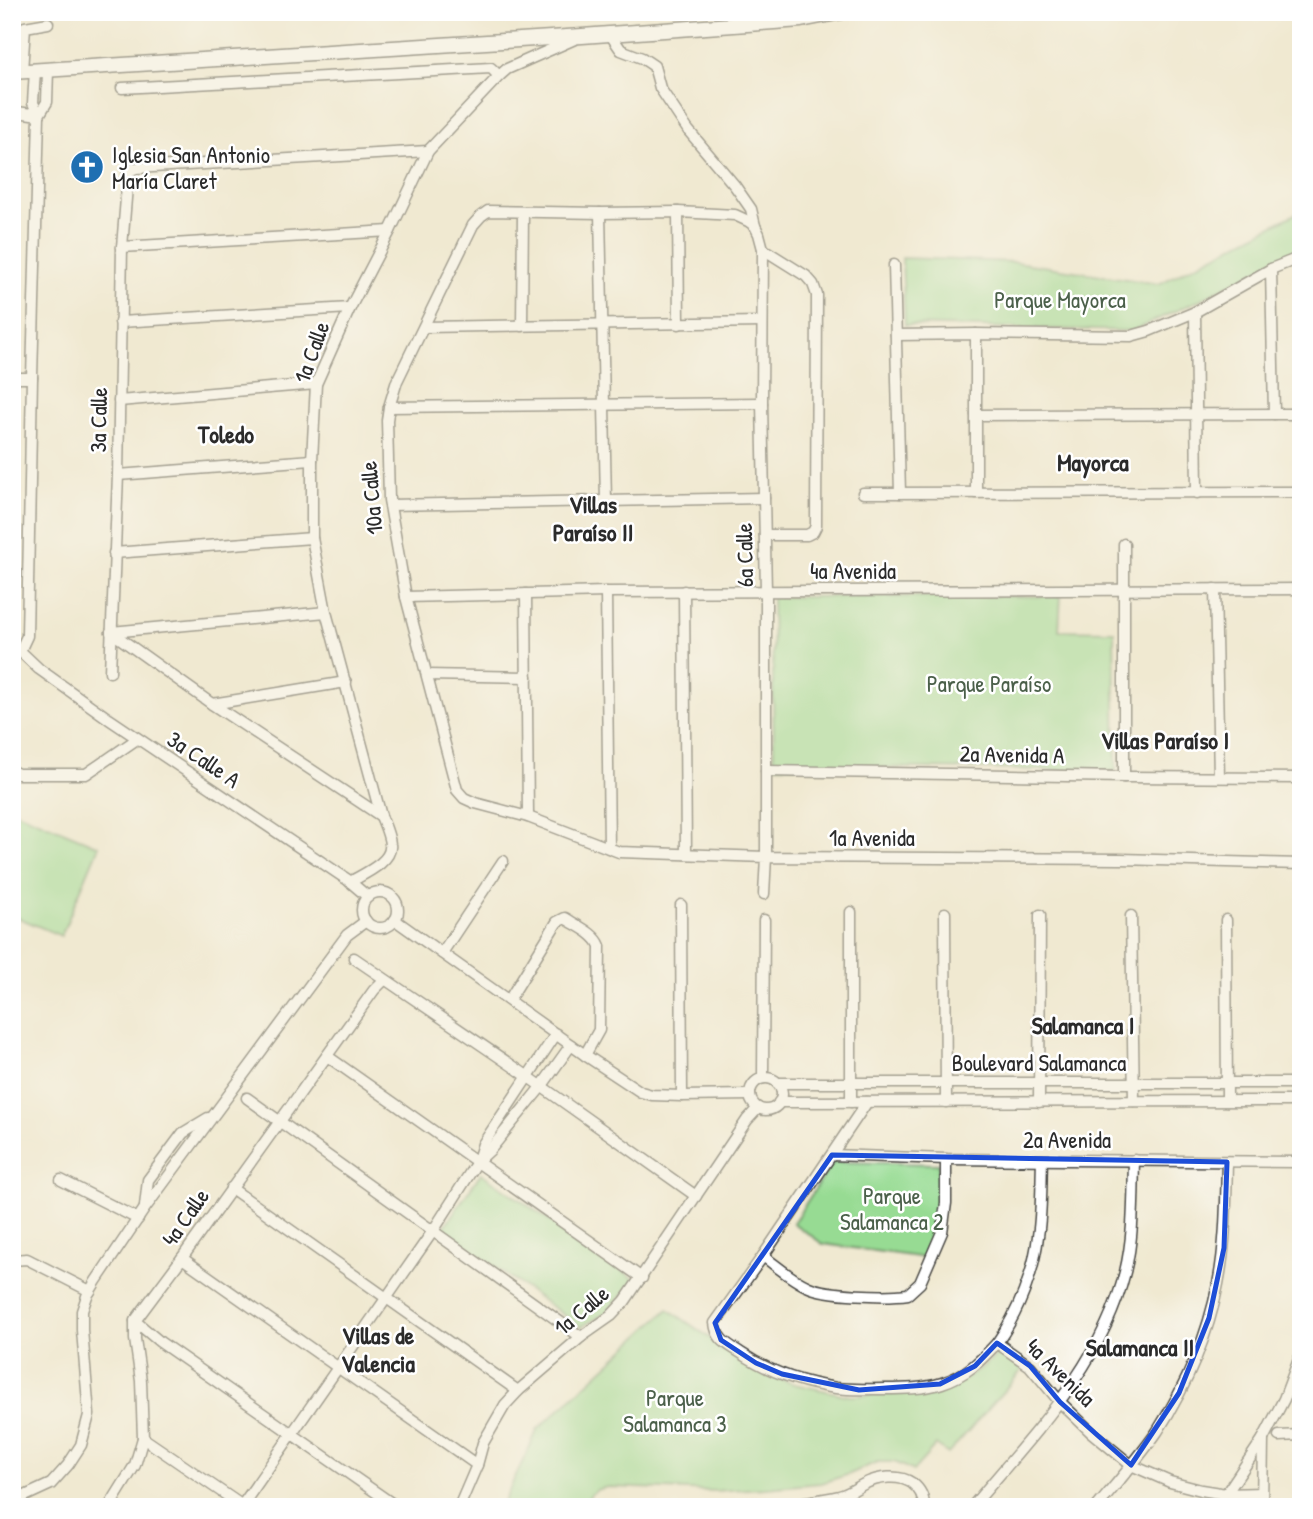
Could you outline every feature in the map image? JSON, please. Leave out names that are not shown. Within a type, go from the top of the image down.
[{"type":"street","points":[[29,71],[610,34],[801,20],[842,12]]},
{"type":"street","points":[[16,653],[27,636],[39,115],[33,103],[25,27],[48,23]]},
{"type":"street","name":"6a Calle","points":[[610,34],[621,50],[654,66],[660,88],[688,130],[751,209],[752,224],[759,234],[762,249],[766,591],[764,894]]},
{"type":"street","name":"1a Calle","points":[[350,881],[380,864],[390,853],[390,845],[326,612],[312,538],[316,384],[350,308],[428,150],[507,69],[582,36]]},
{"type":"street","points":[[122,88],[491,68],[499,76]]},
{"type":"street","points":[[12,115],[17,112],[39,115]]},
{"type":"street","name":"3a Calle","points":[[110,672],[118,475],[122,247],[128,174],[136,168],[428,150]]},
{"type":"street","name":"10a Calle","points":[[457,790],[405,597],[390,505],[387,420],[397,381],[474,225],[488,211],[523,212]]},
{"type":"street","points":[[522,326],[523,212],[678,212],[735,215],[752,224]]},
{"type":"street","points":[[678,212],[679,324]]},
{"type":"street","points":[[600,213],[606,501]]},
{"type":"street","points":[[122,247],[390,231]]},
{"type":"street","points":[[762,249],[806,276],[817,295],[816,526],[813,532],[807,535],[765,535]]},
{"type":"street","points":[[896,335],[1131,336],[1195,312],[1271,269],[1301,257]]},
{"type":"street","points":[[894,265],[900,493]]},
{"type":"street","points":[[1271,269],[1274,414]]},
{"type":"street","points":[[121,322],[350,308]]},
{"type":"street","points":[[1195,312],[1197,492]]},
{"type":"street","points":[[424,327],[762,322]]},
{"type":"street","points":[[976,334],[976,493]]},
{"type":"street","points":[[12,378],[32,378]]},
{"type":"street","points":[[119,401],[316,384]]},
{"type":"street","points":[[389,407],[762,403]]},
{"type":"street","points":[[976,415],[1301,414]]},
{"type":"street","points":[[118,475],[312,460]]},
{"type":"street","points":[[863,494],[1301,492]]},
{"type":"street","points":[[390,505],[764,498]]},
{"type":"street","points":[[114,553],[312,538]]},
{"type":"street","points":[[1124,544],[1124,777]]},
{"type":"street","points":[[1215,589],[1219,778]]},
{"type":"street","name":"4a Avenida","points":[[405,597],[606,592],[1301,589]]},
{"type":"street","points":[[606,592],[609,848]]},
{"type":"street","points":[[684,592],[686,854]]},
{"type":"street","points":[[526,594],[528,817]]},
{"type":"street","points":[[111,632],[326,612]]},
{"type":"street","points":[[111,632],[212,704],[381,816]]},
{"type":"street","name":"3a Calle A","points":[[16,653],[137,739],[350,881],[368,897]]},
{"type":"street","points":[[428,675],[527,677]]},
{"type":"street","points":[[212,704],[345,682]]},
{"type":"street","points":[[12,771],[18,774],[86,774],[137,739]]},
{"type":"street","name":"2a Avenida A","points":[[765,771],[1301,778]]},
{"type":"street","name":"1a Avenida","points":[[457,790],[475,803],[528,817],[619,852],[766,857],[1121,859],[1301,864]]},
{"type":"street","points":[[442,953],[503,861]]},
{"type":"street","points":[[381,893],[392,897],[397,908],[395,920],[390,925],[379,928],[371,926],[362,909],[364,902],[373,894],[381,893]]},
{"type":"street","points":[[681,905],[682,1096]]},
{"type":"street","points":[[851,912],[851,1102]]},
{"type":"street","points":[[944,913],[946,1102]]},
{"type":"street","points":[[1039,1102],[1040,915]]},
{"type":"street","points":[[1131,916],[1134,1101]]},
{"type":"street","points":[[509,1000],[557,922],[565,918],[590,933],[600,946],[599,1030],[584,1055]]},
{"type":"street","points":[[395,920],[584,1055],[641,1092],[652,1096],[750,1095]]},
{"type":"street","points":[[763,1078],[764,920]]},
{"type":"street","points":[[1226,920],[1227,1101]]},
{"type":"street","points":[[12,1502],[51,1484],[81,1445],[89,1415],[82,1311],[90,1291],[145,1208],[149,1180],[183,1133],[213,1115],[347,935],[366,921]]},
{"type":"street","points":[[354,958],[695,1196]]},
{"type":"street","name":"4a Calle","points":[[135,1321],[373,990],[384,980]]},
{"type":"street","points":[[143,1438],[242,1506],[433,1231],[477,1162],[483,1144],[556,1034]]},
{"type":"street","points":[[477,1162],[541,1087],[571,1045]]},
{"type":"street","points":[[327,1056],[642,1278]]},
{"type":"street","points":[[763,1078],[777,1083],[781,1093],[779,1102],[769,1109],[758,1108],[752,1102],[750,1095],[753,1084],[763,1078]]},
{"type":"street","name":"Boulevard Salamanca","points":[[777,1083],[1301,1083]]},
{"type":"street","points":[[247,1098],[581,1337]]},
{"type":"street","name":"Boulevard Salamanca","points":[[779,1102],[1301,1101]]},
{"type":"street","points":[[867,1102],[763,1256],[812,1289],[864,1295],[908,1294],[920,1283],[942,1232],[946,1203],[946,1159]]},
{"type":"street","name":"1a Calle","points":[[459,1507],[477,1465],[483,1443],[505,1405],[581,1337],[611,1316],[625,1301],[747,1120],[758,1108]]},
{"type":"street","name":"2a Avenida","points":[[832,1155],[1301,1163]]},
{"type":"street","points":[[998,1343],[1019,1304],[1037,1245],[1042,1160]]},
{"type":"street","points":[[972,1507],[1060,1402],[1087,1363],[1108,1324],[1125,1273],[1132,1232],[1135,1160]]},
{"type":"street","points":[[1097,1507],[1156,1433],[1198,1352],[1218,1286],[1224,1248],[1227,1162]]},
{"type":"street","points":[[61,1180],[138,1219]]},
{"type":"street","points":[[231,1188],[518,1391]]},
{"type":"street","name":"4a Avenida","points":[[763,1256],[715,1323],[716,1333],[721,1340],[756,1363],[782,1374],[835,1388],[902,1389],[940,1384],[956,1378],[975,1366],[998,1343],[1030,1366],[1060,1402],[1131,1465],[1170,1482],[1226,1494],[1262,1493]]},
{"type":"street","points":[[182,1258],[477,1465]]},
{"type":"street","points":[[12,1260],[27,1259],[90,1291]]},
{"type":"street","points":[[109,1507],[135,1465],[143,1438],[142,1381],[135,1321]]},
{"type":"street","points":[[135,1321],[160,1342],[397,1507]]},
{"type":"street","points":[[135,1339],[160,1342]]},
{"type":"street","points":[[1226,1494],[1264,1439],[1284,1399],[1301,1354]]},
{"type":"street","points":[[1279,1436],[1301,1435]]},
{"type":"street","points":[[1262,1507],[1264,1439]]},
{"type":"street","points":[[774,1507],[842,1501],[865,1483],[879,1478],[907,1480],[923,1496],[925,1507]]},
{"type":"highlighted area","points":[[832,1155],[1227,1162],[1224,1248],[1209,1318],[1179,1393],[1131,1465],[1060,1402],[1030,1366],[997,1343],[975,1366],[940,1384],[859,1390],[782,1374],[756,1363],[721,1340],[715,1323]]},
{"type":"green space","name":"Parque Mayorca","points":[[1301,211],[1301,249],[1132,331],[905,325],[902,258],[1016,262],[1159,284]]},
{"type":"green space","name":"Parque Paraíso","points":[[1061,596],[1059,630],[1114,631],[1116,771],[774,766],[772,597]]},
{"type":"green space","points":[[12,810],[99,846],[61,936],[12,915]]},
{"type":"green space","name":"Parque Salamanca 2","points":[[833,1162],[939,1164],[936,1226],[925,1258],[823,1244],[793,1223]]},
{"type":"green space","points":[[481,1173],[636,1280],[606,1313],[581,1327],[442,1230]]},
{"type":"green space","name":"Parque Salamanca 3","points":[[668,1309],[758,1371],[794,1384],[850,1396],[944,1390],[975,1373],[996,1356],[1006,1356],[1024,1368],[948,1454],[936,1445],[913,1471],[895,1462],[877,1462],[821,1483],[714,1491],[610,1487],[594,1492],[586,1507],[501,1507],[538,1429]]},
{"type":"place","name":"Iglesia San Antonio María Claret","points":[[87,167]]},
{"type":"district","name":"Toledo","points":[[226,434]]},
{"type":"district","name":"Mayorca","points":[[1093,462]]},
{"type":"district","name":"Villas Paraíso II","points":[[593,518]]},
{"type":"district","name":"Villas Paraíso I","points":[[1165,740]]},
{"type":"district","name":"Salamanca I","points":[[1083,1025]]},
{"type":"district","name":"Salamanca II","points":[[1140,1347]]},
{"type":"district","name":"Villas de Valencia","points":[[378,1349]]}]
